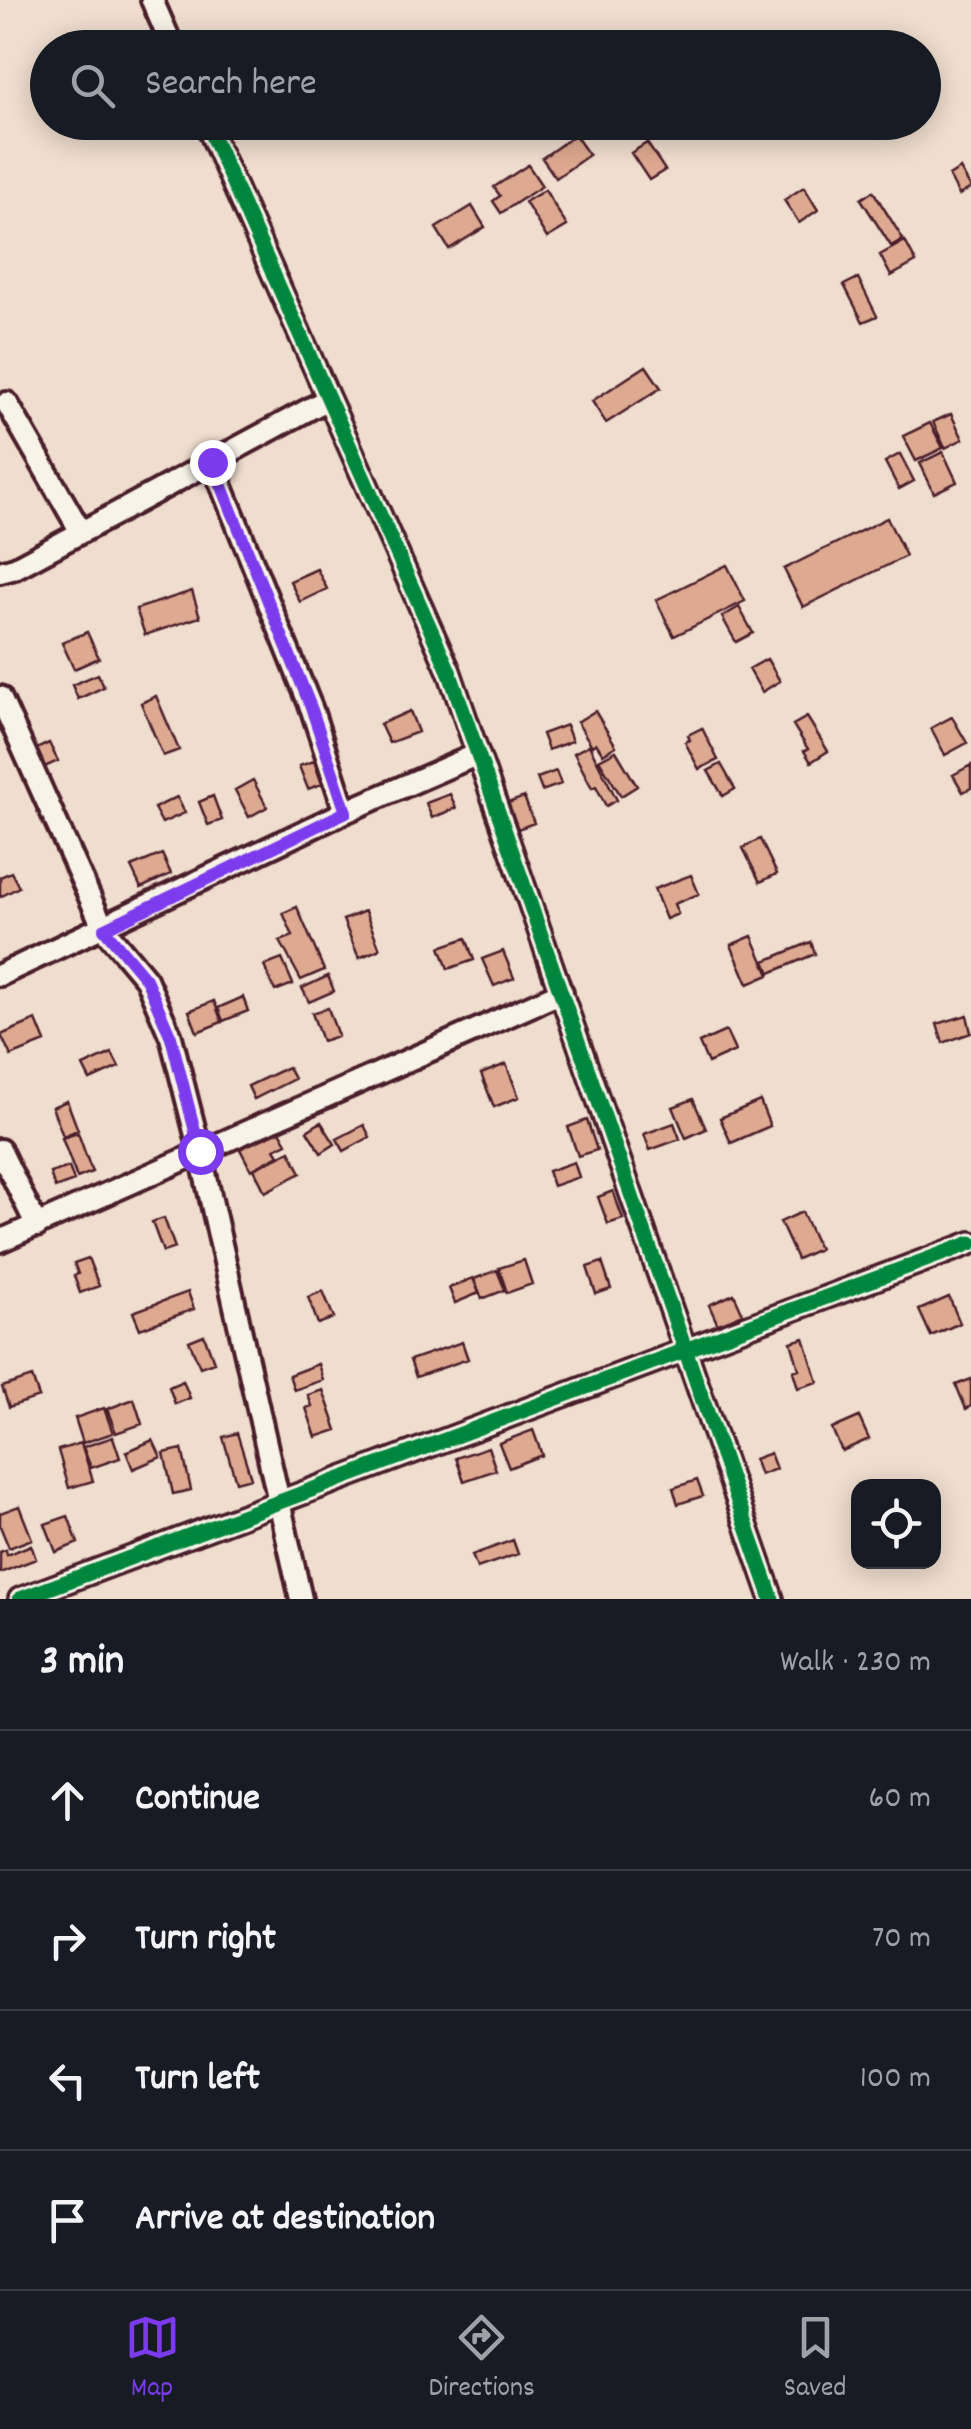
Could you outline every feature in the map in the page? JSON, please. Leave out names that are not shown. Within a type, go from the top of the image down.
[{"type":"street","points":[[152,0],[164,30]]},
{"type":"street","points":[[214,140],[449,671],[772,1599]]},
{"type":"street","points":[[0,572],[15,568],[328,399]]},
{"type":"street","points":[[7,403],[81,532]]},
{"type":"street","points":[[212,462],[312,710],[346,812]]},
{"type":"street","points":[[0,697],[104,929],[146,979],[171,1037],[301,1599]]},
{"type":"street","points":[[0,976],[478,754]]},
{"type":"street","points":[[0,1241],[562,992]]},
{"type":"street","points":[[0,1150],[37,1226]]},
{"type":"street","points":[[20,1599],[971,1243]]},
{"type":"building","points":[[568,140],[578,140],[589,155],[556,178],[542,158]]},
{"type":"building","points":[[647,143],[665,170],[649,180],[631,153]]},
{"type":"building","points":[[528,165],[542,186],[501,213],[493,201],[500,196],[494,187]]},
{"type":"building","points":[[960,169],[971,188],[959,195],[949,176]]},
{"type":"building","points":[[804,187],[818,210],[799,223],[784,200]]},
{"type":"building","points":[[545,190],[567,226],[547,238],[525,202]]},
{"type":"building","points":[[873,191],[903,239],[891,246],[861,199]]},
{"type":"building","points":[[472,206],[485,227],[449,249],[436,228]]},
{"type":"building","points":[[905,241],[916,262],[891,276],[880,255]]},
{"type":"building","points":[[858,278],[877,316],[863,322],[844,285]]},
{"type":"building","points":[[646,366],[661,388],[606,423],[592,401]]},
{"type":"building","points":[[951,414],[963,439],[945,448],[933,422]]},
{"type":"building","points":[[930,423],[943,448],[916,461],[903,436]]},
{"type":"building","points":[[943,452],[957,482],[934,493],[920,463]]},
{"type":"building","points":[[900,454],[914,481],[899,489],[885,462]]},
{"type":"building","points":[[887,518],[906,556],[803,607],[784,569]]},
{"type":"building","points":[[727,565],[745,601],[674,636],[656,600]]},
{"type":"building","points":[[317,569],[327,589],[300,602],[290,581]]},
{"type":"building","points":[[192,591],[200,617],[145,635],[136,609]]},
{"type":"building","points":[[739,607],[753,633],[736,642],[722,617]]},
{"type":"building","points":[[87,632],[99,658],[74,669],[62,643]]},
{"type":"building","points":[[767,659],[780,681],[762,692],[749,669]]},
{"type":"building","points":[[98,674],[104,687],[78,699],[72,685]]},
{"type":"building","points":[[156,696],[179,750],[163,756],[141,703]]},
{"type":"building","points":[[410,711],[418,732],[389,743],[380,724]]},
{"type":"building","points":[[595,711],[616,746],[603,754],[596,743],[592,746],[577,722]]},
{"type":"building","points":[[807,717],[828,751],[811,762],[793,725]]},
{"type":"building","points":[[952,717],[967,743],[945,755],[931,728]]},
{"type":"building","points":[[566,725],[572,741],[548,750],[542,734]]},
{"type":"building","points":[[702,728],[718,760],[699,769],[685,742],[690,740],[688,735]]},
{"type":"building","points":[[49,743],[58,761],[38,770],[30,752]]},
{"type":"building","points":[[589,745],[617,800],[606,806],[574,753]]},
{"type":"building","points":[[616,751],[637,786],[621,796],[599,760]]},
{"type":"building","points":[[314,761],[322,784],[308,789],[299,766]]},
{"type":"building","points":[[721,764],[735,789],[723,796],[708,771]]},
{"type":"building","points":[[971,765],[971,788],[963,792],[953,775]]},
{"type":"building","points":[[556,771],[561,784],[542,791],[537,778]]},
{"type":"building","points":[[253,780],[267,807],[249,817],[235,790]]},
{"type":"building","points":[[450,794],[456,808],[432,818],[426,803]]},
{"type":"building","points":[[213,796],[222,820],[208,825],[199,802]]},
{"type":"building","points":[[177,797],[185,813],[162,823],[154,808]]},
{"type":"building","points":[[524,797],[534,823],[518,829],[508,803]]},
{"type":"building","points":[[760,839],[777,874],[760,882],[743,848]]},
{"type":"building","points":[[162,854],[171,874],[141,888],[131,867]]},
{"type":"building","points":[[11,872],[19,887],[0,897],[0,877]]},
{"type":"building","points":[[691,875],[699,894],[674,904],[678,914],[666,919],[654,889]]},
{"type":"building","points":[[297,907],[324,970],[301,980],[280,941],[293,936],[283,913]]},
{"type":"building","points":[[365,911],[380,949],[359,958],[343,920]]},
{"type":"building","points":[[752,936],[769,975],[748,984],[731,945]]},
{"type":"building","points":[[466,938],[474,960],[448,969],[440,947]]},
{"type":"building","points":[[811,942],[815,954],[770,973],[765,961]]},
{"type":"building","points":[[503,951],[514,978],[494,986],[482,959]]},
{"type":"building","points":[[282,959],[293,984],[275,991],[264,966]]},
{"type":"building","points":[[328,976],[334,991],[309,1002],[302,988]]},
{"type":"building","points":[[243,997],[248,1011],[223,1021],[218,1008]]},
{"type":"building","points":[[214,1001],[222,1022],[197,1032],[189,1011]]},
{"type":"building","points":[[328,1008],[338,1036],[322,1041],[312,1013]]},
{"type":"building","points":[[967,1015],[971,1033],[943,1043],[937,1024]]},
{"type":"building","points":[[36,1020],[45,1042],[11,1056],[1,1035]]},
{"type":"building","points":[[726,1031],[735,1051],[708,1063],[699,1043]]},
{"type":"building","points":[[112,1053],[119,1067],[90,1080],[83,1066]]},
{"type":"building","points":[[506,1064],[519,1097],[494,1107],[481,1074]]},
{"type":"building","points":[[288,1067],[294,1079],[254,1099],[248,1086]]},
{"type":"building","points":[[693,1099],[706,1129],[686,1138],[673,1107]]},
{"type":"building","points":[[67,1101],[78,1130],[63,1136],[52,1107]]},
{"type":"building","points":[[760,1101],[770,1126],[731,1143],[720,1118]]},
{"type":"building","points":[[587,1120],[597,1150],[578,1156],[568,1127]]},
{"type":"building","points":[[321,1122],[335,1144],[321,1153],[307,1131]]},
{"type":"building","points":[[674,1123],[680,1139],[650,1150],[644,1134]]},
{"type":"building","points":[[364,1125],[370,1137],[344,1151],[337,1139]]},
{"type":"building","points":[[279,1129],[287,1143],[275,1149],[279,1155],[251,1170],[240,1149]]},
{"type":"building","points":[[78,1133],[92,1172],[77,1178],[62,1138]]},
{"type":"building","points":[[290,1151],[301,1173],[265,1192],[254,1169]]},
{"type":"building","points":[[574,1162],[579,1177],[553,1186],[548,1171]]},
{"type":"building","points":[[69,1167],[74,1181],[55,1188],[50,1173]]},
{"type":"building","points":[[613,1191],[623,1219],[608,1224],[598,1197]]},
{"type":"building","points":[[802,1212],[819,1249],[797,1259],[780,1222]]},
{"type":"building","points":[[164,1218],[175,1248],[163,1252],[152,1222]]},
{"type":"building","points":[[88,1258],[99,1286],[80,1293],[74,1263]]},
{"type":"building","points":[[524,1260],[532,1284],[507,1293],[499,1268]]},
{"type":"building","points":[[602,1262],[611,1289],[596,1294],[587,1267]]},
{"type":"building","points":[[497,1270],[505,1290],[482,1299],[474,1279]]},
{"type":"building","points":[[473,1278],[479,1293],[455,1303],[449,1288]]},
{"type":"building","points":[[323,1291],[334,1318],[318,1324],[308,1297]]},
{"type":"building","points":[[188,1292],[194,1309],[140,1329],[133,1312]]},
{"type":"building","points":[[734,1294],[743,1314],[718,1325],[709,1305]]},
{"type":"building","points":[[949,1297],[960,1323],[931,1336],[919,1310]]},
{"type":"building","points":[[204,1335],[214,1362],[200,1367],[189,1341]]},
{"type":"building","points":[[804,1338],[818,1382],[798,1388],[793,1371],[799,1369],[791,1342]]},
{"type":"building","points":[[462,1342],[468,1359],[416,1377],[410,1360]]},
{"type":"building","points":[[318,1364],[323,1380],[294,1390],[289,1375]]},
{"type":"building","points":[[32,1377],[39,1397],[9,1407],[2,1387]]},
{"type":"building","points":[[971,1379],[971,1406],[966,1409],[956,1385]]},
{"type":"building","points":[[183,1381],[190,1398],[175,1404],[169,1387]]},
{"type":"building","points":[[323,1390],[337,1430],[316,1437],[306,1408],[312,1406],[308,1395]]},
{"type":"building","points":[[134,1399],[142,1424],[116,1433],[107,1409]]},
{"type":"building","points":[[104,1408],[113,1433],[83,1443],[75,1418]]},
{"type":"building","points":[[859,1417],[869,1439],[842,1451],[832,1429]]},
{"type":"building","points":[[533,1430],[542,1455],[509,1468],[499,1443]]},
{"type":"building","points":[[237,1433],[251,1478],[236,1482],[223,1437]]},
{"type":"building","points":[[113,1437],[120,1458],[91,1468],[83,1447]]},
{"type":"building","points":[[153,1440],[161,1457],[133,1469],[126,1452]]},
{"type":"building","points":[[81,1443],[93,1481],[69,1488],[58,1450]]},
{"type":"building","points":[[488,1447],[496,1470],[464,1481],[456,1458]]},
{"type":"building","points":[[182,1449],[191,1490],[173,1494],[164,1453]]},
{"type":"building","points":[[770,1453],[776,1469],[760,1475],[754,1459]]},
{"type":"building","points":[[697,1480],[703,1496],[678,1504],[673,1488]]},
{"type":"building","points":[[19,1506],[32,1539],[9,1548],[0,1526],[0,1513]]},
{"type":"building","points":[[68,1516],[78,1543],[56,1552],[45,1524]]},
{"type":"building","points":[[513,1540],[518,1554],[477,1568],[472,1555]]},
{"type":"building","points":[[31,1545],[36,1559],[0,1573],[0,1552],[6,1550],[7,1555]]},
{"type":"cycle path","points":[[214,140],[449,671],[772,1599]]},
{"type":"cycle path","points":[[20,1599],[971,1243]]},
{"type":"route","points":[[200,1151],[171,1037],[146,979],[104,929],[346,812],[312,710],[212,462]]}]
